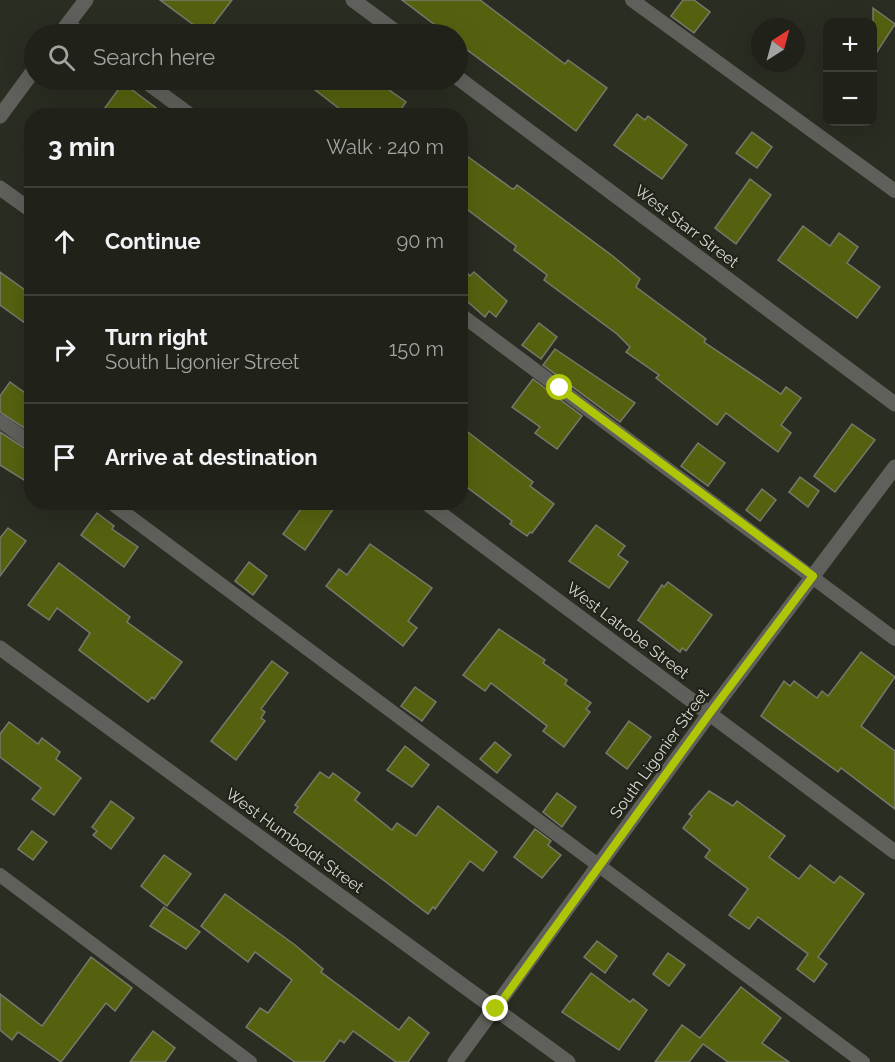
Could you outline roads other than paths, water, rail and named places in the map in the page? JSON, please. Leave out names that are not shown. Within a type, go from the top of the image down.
[{"type":"street","points":[[68,24],[86,0]]},
{"type":"street","points":[[352,0],[385,24]]},
{"type":"street","points":[[0,117],[24,83]]},
{"type":"street","name":"West Starr Street","points":[[468,85],[895,404]]},
{"type":"street","points":[[0,188],[24,205]]},
{"type":"street","name":"South Ligonier Street","points":[[455,1062],[496,1009],[710,713],[895,467]]},
{"type":"street","name":"West Latrobe Street","points":[[436,510],[895,852]]},
{"type":"street","name":"West Humboldt Street","points":[[0,648],[568,1062]]},
{"type":"lane","points":[[632,0],[895,191]]},
{"type":"lane","points":[[157,90],[181,108]]},
{"type":"lane","points":[[468,320],[895,639]]},
{"type":"lane","points":[[0,421],[24,438]]},
{"type":"lane","points":[[121,510],[863,1062]]},
{"type":"lane","points":[[0,875],[250,1062]]}]
